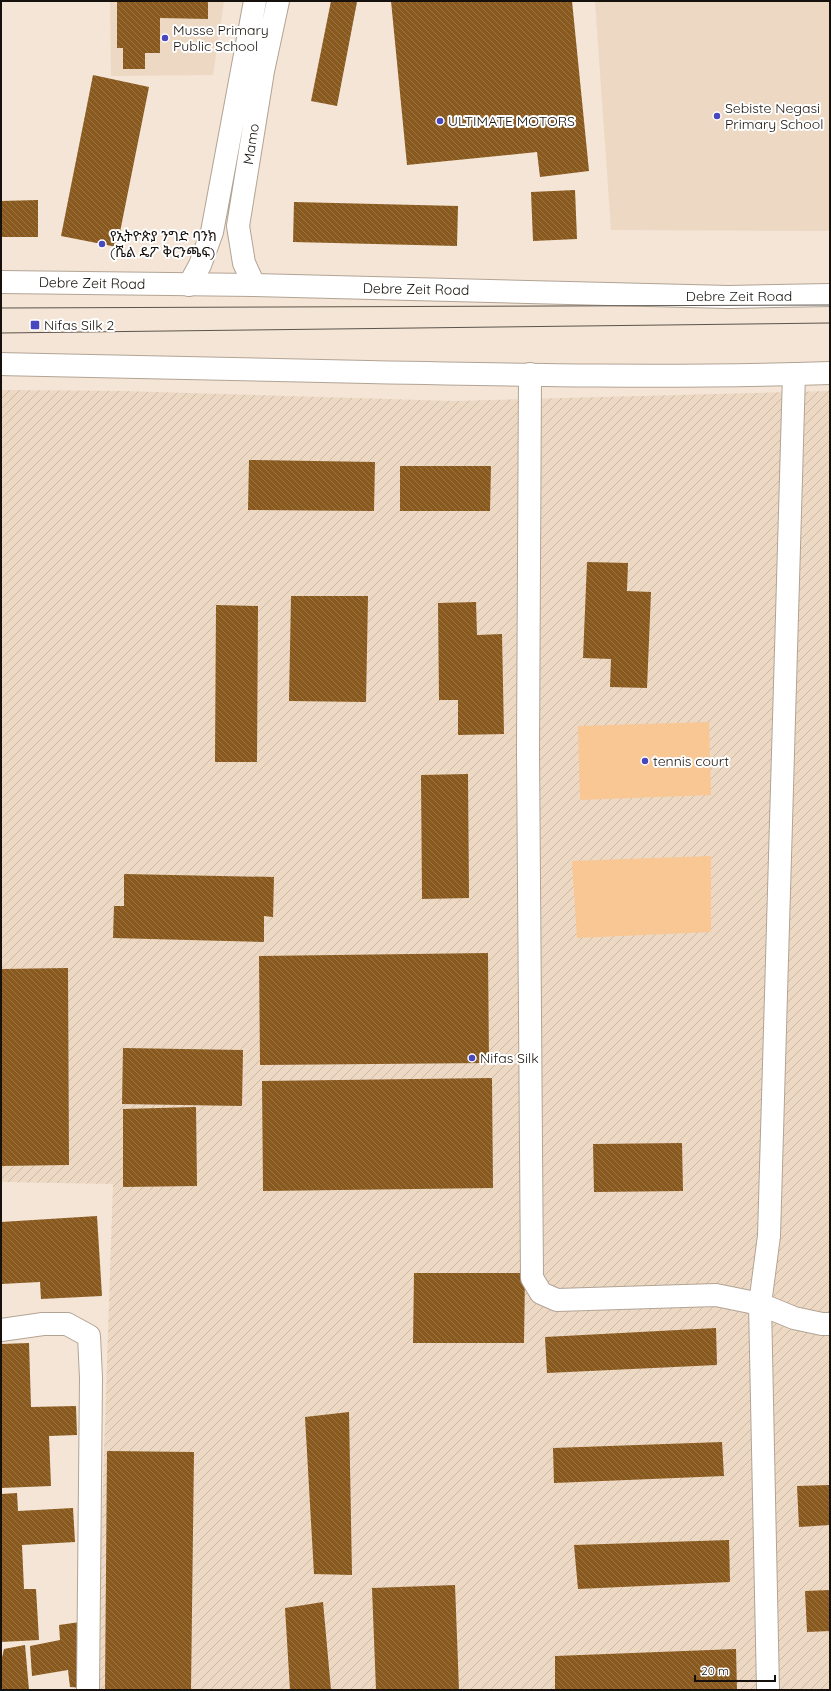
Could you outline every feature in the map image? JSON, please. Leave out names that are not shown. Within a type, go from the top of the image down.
[{"type":"main road","points":[[189,285],[200,265],[212,232],[254,1]]},
{"type":"main road","name":"Mamo","points":[[254,285],[244,263],[238,226],[263,71],[278,1]]},
{"type":"main road","name":"Debre Zeit Road","points":[[1,282],[254,285],[729,296],[830,295]]},
{"type":"main road","points":[[1,364],[530,374],[830,373]]},
{"type":"main road","points":[[530,374],[528,751],[532,1278],[541,1292],[557,1300],[716,1295],[760,1304],[794,1318],[822,1324],[830,1324]]},
{"type":"main road","points":[[768,1690],[760,1304],[769,1236],[794,374]]},
{"type":"main road","points":[[1,1330],[43,1324],[67,1324],[89,1336],[91,1378],[88,1690]]},
{"type":"shaded area","name":"Musse Primary Public School","points":[[110,1],[224,1],[213,75],[111,76]]},
{"type":"shaded area","name":"Sebiste Negasi Primary School","points":[[595,1],[830,1],[830,231],[611,230]]},
{"type":"shaded area","name":"Nifas Silk","points":[[1,390],[122,391],[454,401],[830,391],[830,1690],[96,1690],[113,1184],[1,1182]]},
{"type":"shaded area","name":"tennis court","points":[[709,722],[711,795],[580,800],[578,726]]},
{"type":"shaded area","points":[[711,856],[711,932],[577,938],[572,861]]},
{"type":"building","points":[[117,1],[208,1],[208,19],[160,18],[160,53],[145,53],[145,69],[123,69],[123,48],[117,48]]},
{"type":"building","points":[[331,1],[357,2],[337,106],[311,101]]},
{"type":"building","points":[[391,1],[572,1],[589,171],[540,177],[537,152],[407,165]]},
{"type":"building","points":[[93,75],[149,87],[117,247],[61,236]]},
{"type":"building","points":[[575,190],[577,239],[533,241],[531,192]]},
{"type":"building","points":[[38,200],[38,237],[1,237],[1,201]]},
{"type":"building","points":[[294,202],[458,206],[457,246],[293,242]]},
{"type":"building","points":[[249,460],[375,462],[374,511],[248,510]]},
{"type":"building","points":[[400,466],[491,466],[490,511],[400,511]]},
{"type":"building","points":[[587,562],[628,563],[627,591],[651,592],[647,688],[610,687],[611,659],[583,658]]},
{"type":"building","points":[[291,596],[368,596],[366,702],[289,701]]},
{"type":"building","points":[[476,602],[477,635],[502,634],[504,734],[458,735],[458,700],[439,700],[438,603]]},
{"type":"building","points":[[216,605],[258,606],[257,762],[215,762]]},
{"type":"building","points":[[468,774],[469,898],[422,899],[421,775]]},
{"type":"building","points":[[124,874],[274,877],[273,917],[264,916],[264,942],[113,938],[114,906],[124,906]]},
{"type":"building","points":[[488,953],[489,1063],[260,1065],[259,956]]},
{"type":"building","points":[[68,968],[69,1165],[1,1166],[1,969]]},
{"type":"building","points":[[123,1048],[243,1050],[242,1106],[122,1104]]},
{"type":"building","points":[[492,1078],[493,1188],[263,1191],[262,1081]]},
{"type":"building","points":[[196,1107],[197,1186],[123,1187],[123,1109]]},
{"type":"building","points":[[682,1143],[683,1191],[594,1192],[593,1144]]},
{"type":"building","points":[[97,1216],[102,1296],[41,1299],[40,1282],[1,1284],[1,1222]]},
{"type":"building","points":[[414,1273],[525,1273],[524,1343],[413,1343]]},
{"type":"building","points":[[716,1328],[717,1365],[547,1373],[545,1337]]},
{"type":"building","points":[[29,1343],[31,1407],[76,1406],[77,1435],[49,1436],[51,1486],[1,1488],[1,1344]]},
{"type":"building","points":[[349,1412],[352,1575],[314,1574],[305,1417]]},
{"type":"building","points":[[722,1442],[724,1476],[554,1483],[553,1448]]},
{"type":"building","points":[[107,1451],[194,1452],[191,1690],[105,1690]]},
{"type":"building","points":[[830,1485],[830,1525],[799,1527],[797,1486]]},
{"type":"building","points":[[17,1493],[18,1511],[73,1508],[75,1542],[22,1545],[24,1589],[36,1589],[39,1640],[1,1642],[1,1494]]},
{"type":"building","points":[[729,1540],[730,1582],[578,1589],[574,1545]]},
{"type":"building","points":[[455,1585],[459,1690],[376,1690],[372,1588]]},
{"type":"building","points":[[830,1590],[830,1631],[807,1632],[805,1591]]},
{"type":"building","points":[[323,1602],[331,1690],[290,1690],[285,1608]]},
{"type":"building","points":[[80,1622],[83,1688],[70,1687],[68,1670],[32,1676],[30,1646],[60,1640],[59,1625]]},
{"type":"building","points":[[25,1645],[29,1690],[1,1690],[1,1662],[4,1649]]},
{"type":"building","points":[[736,1649],[737,1690],[555,1690],[555,1656]]},
{"type":"tram line","points":[[1,308],[830,305]]},
{"type":"tram line","points":[[1,333],[830,323]]},
{"type":"place","name":"Musse Primary Public School","points":[[165,38]]},
{"type":"place","name":"Sebiste Negasi Primary School","points":[[717,116]]},
{"type":"place","name":"ULTIMATE MOTORS","points":[[440,121]]},
{"type":"place","name":"የኢትዮጵያ ንግድ ባንክ (ሼል ዴፖ ቅርንጫፍ)","points":[[102,244]]},
{"type":"place","name":"Nifas Silk 2","points":[[35,325]]},
{"type":"place","name":"tennis court","points":[[645,761]]},
{"type":"place","name":"Nifas Silk","points":[[472,1058]]}]
